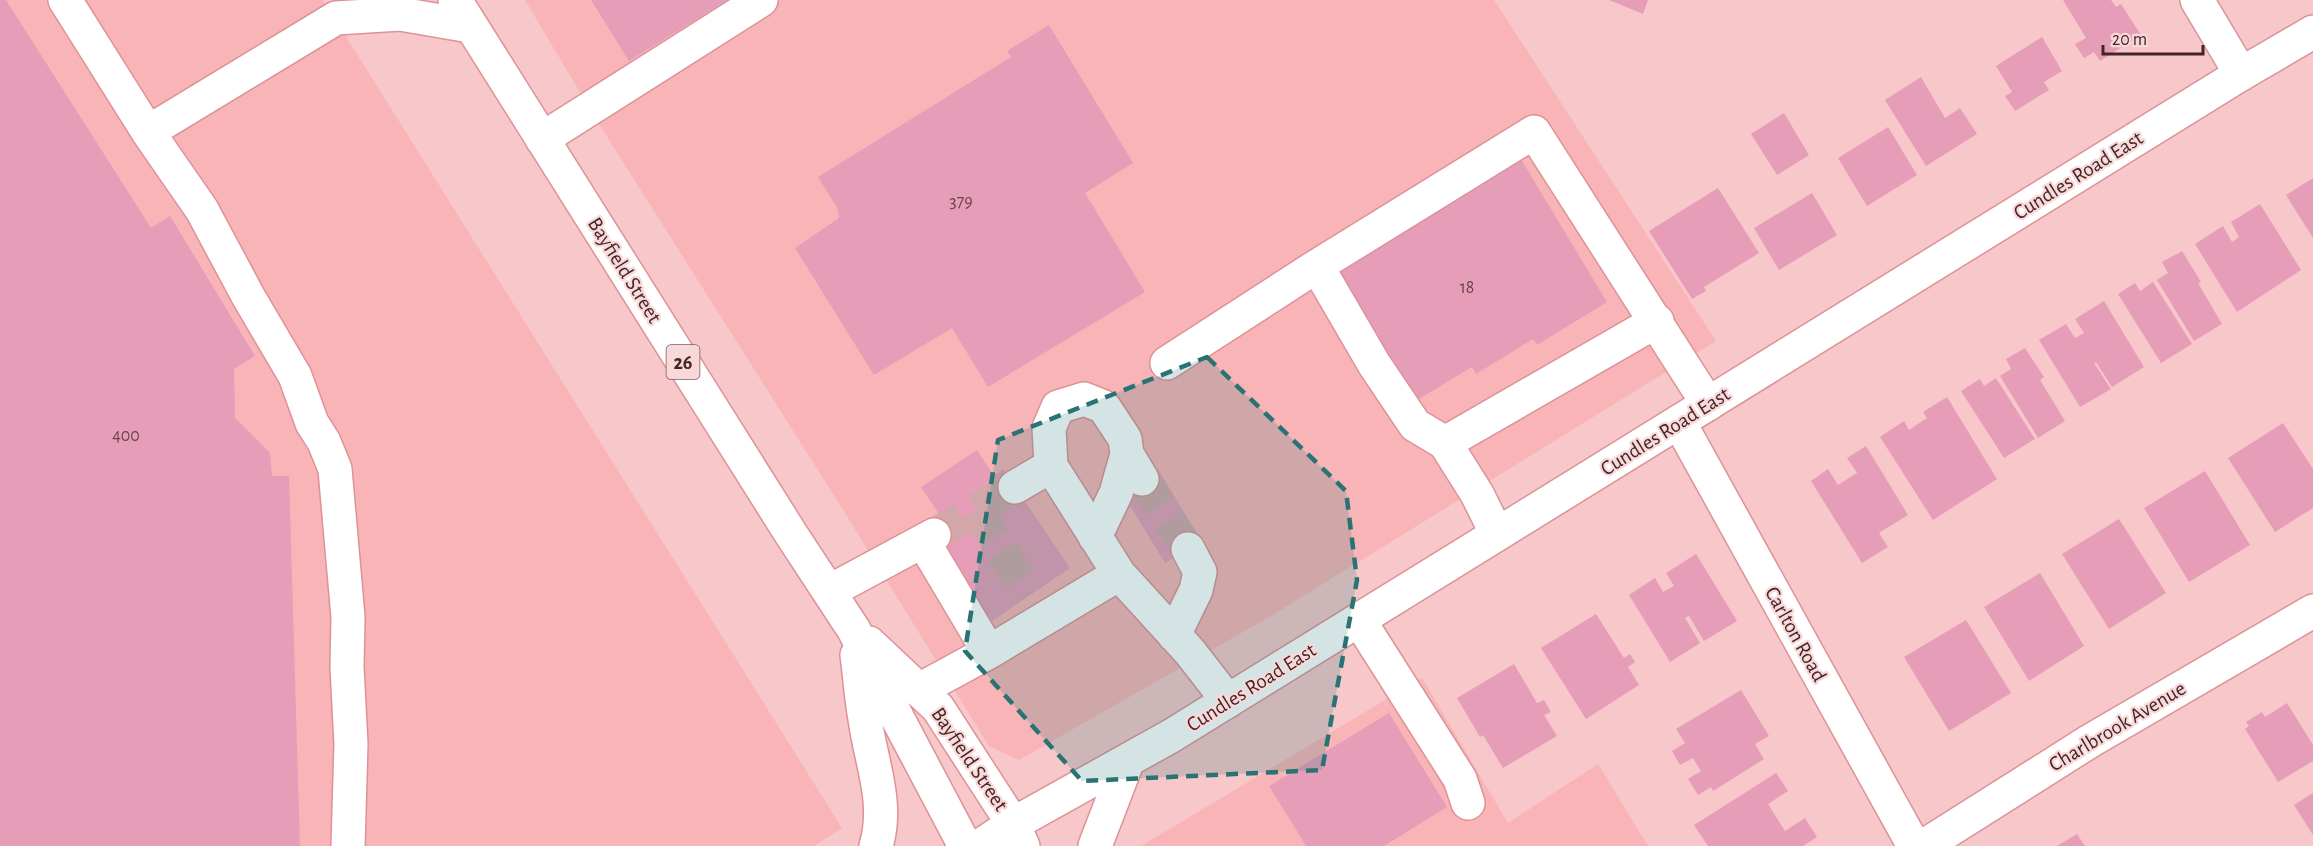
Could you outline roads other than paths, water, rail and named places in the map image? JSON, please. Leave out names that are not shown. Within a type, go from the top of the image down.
[{"type":"main road","points":[[65,0],[148,132],[202,210],[248,296],[295,376],[312,423],[324,441],[335,470],[348,617],[347,667],[351,744],[348,846]]},
{"type":"main road","points":[[542,139],[761,0]]},
{"type":"main road","points":[[2197,0],[2241,74]]},
{"type":"main road","points":[[148,132],[339,9],[400,14],[462,13]]},
{"type":"main road","name":"Bayfield Street","points":[[462,13],[854,630],[965,846]]},
{"type":"main road","name":"Cundles Road East","points":[[980,846],[1018,835],[1128,760],[1228,701],[2241,74],[2313,32]]},
{"type":"main road","points":[[1167,363],[1317,266],[1534,132],[1708,404]]},
{"type":"main road","points":[[1317,266],[1374,364],[1415,425],[1445,443],[1478,494],[1497,534]]},
{"type":"main road","points":[[1445,443],[1657,321]]},
{"type":"main road","points":[[1095,537],[1116,493],[1134,467],[1125,439],[1104,407],[1084,399],[1058,407],[1049,428],[1051,466],[1095,537],[1119,574],[1174,635],[1228,701]]},
{"type":"main road","name":"Carlton Road","points":[[1679,422],[1914,846]]},
{"type":"main road","points":[[1015,487],[1051,466]]},
{"type":"main road","points":[[830,591],[928,538],[989,651]]},
{"type":"main road","points":[[1174,635],[1196,590],[1200,572],[1188,549]]},
{"type":"main road","points":[[919,690],[989,651],[1038,606],[1119,574]]},
{"type":"main road","name":"Charlbrook Avenue","points":[[1924,846],[2090,741],[2313,611]]},
{"type":"main road","points":[[1359,620],[1460,779],[1468,803]]},
{"type":"main road","points":[[854,630],[865,721],[880,789],[881,829],[876,846]]},
{"type":"main road","name":"Bayfield Street","points":[[854,630],[938,708],[1018,835]]},
{"type":"main road","points":[[1095,846],[1128,760]]},
{"type":"tunnel","points":[[1142,479],[1188,549]]},
{"type":"tunnel","points":[[934,535],[1015,487]]},
{"type":"tunnel","points":[[976,510],[1030,594]]}]
